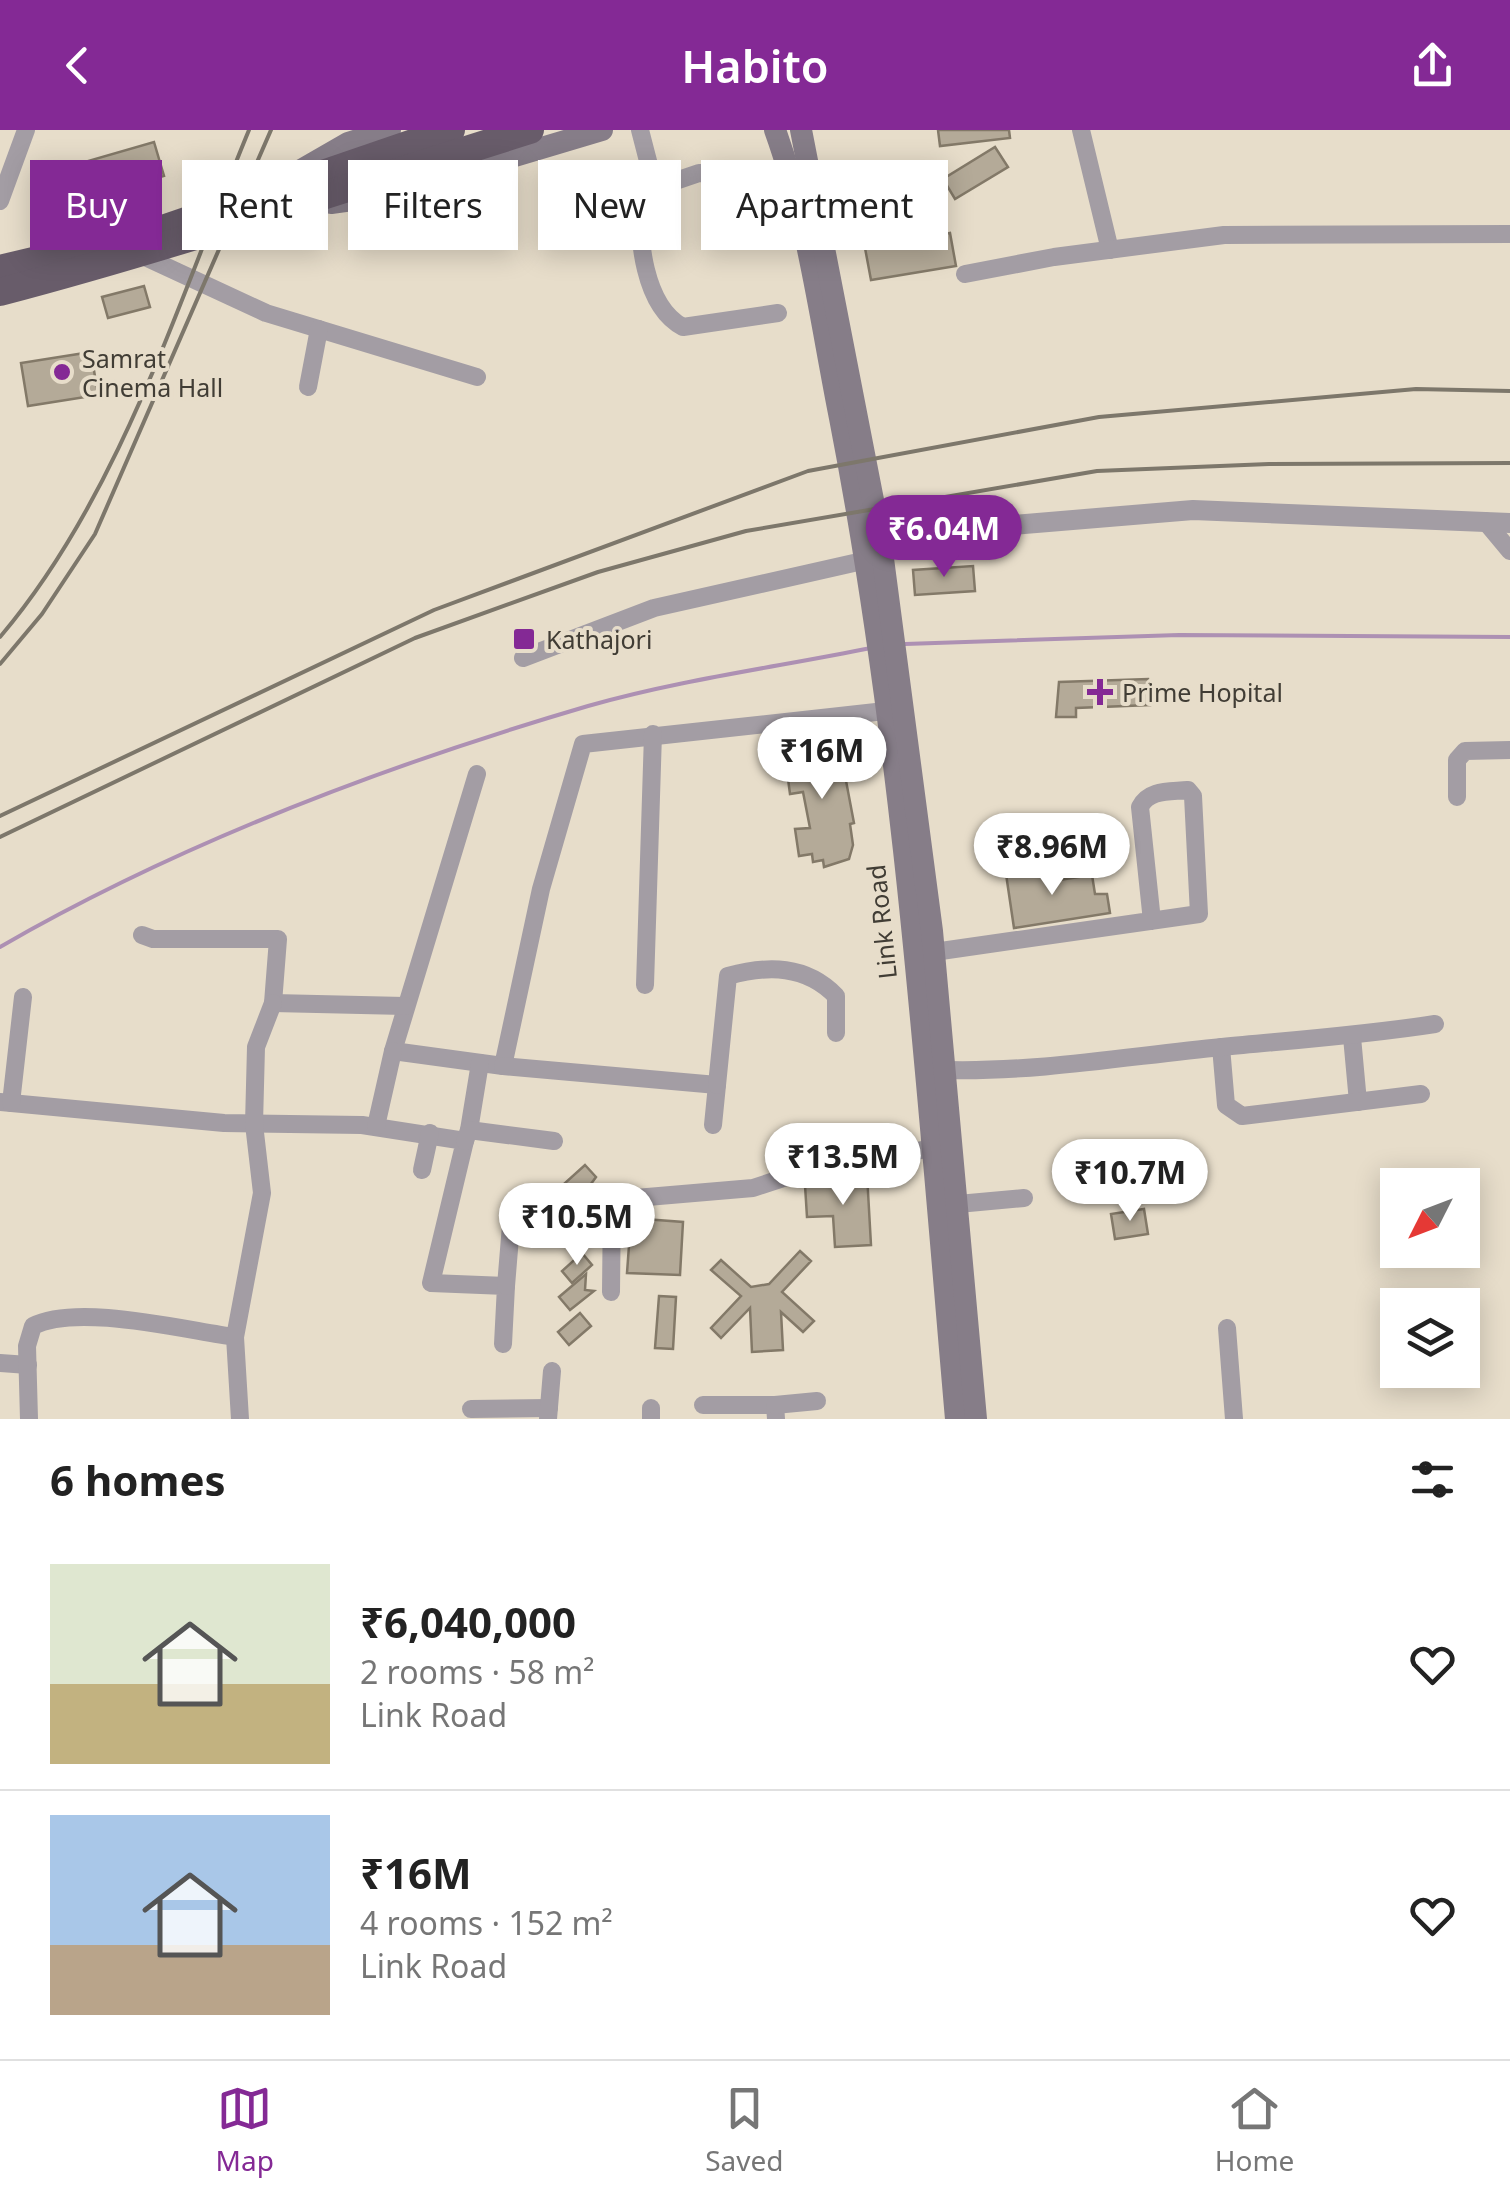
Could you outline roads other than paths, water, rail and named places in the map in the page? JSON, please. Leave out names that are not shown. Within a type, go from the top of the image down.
[{"type":"highway","points":[[328,177],[451,130]]},
{"type":"highway","points":[[328,185],[530,130]]},
{"type":"highway","points":[[0,268],[182,224]]},
{"type":"highway","points":[[0,292],[141,255],[182,237]]},
{"type":"main road","points":[[323,160],[348,142],[390,130]]},
{"type":"main road","points":[[328,199],[382,196],[602,130]]},
{"type":"main road","points":[[772,130],[785,160]]},
{"type":"main road","name":"Link Road","points":[[802,132],[880,536],[889,675],[934,952],[947,1070],[976,1419]]},
{"type":"main road","name":"Link Road","points":[[803,250],[884,632]]},
{"type":"main road","name":"Link Road","points":[[889,675],[885,710],[932,1148],[956,1419]]},
{"type":"street","points":[[0,202],[26,130]]},
{"type":"street","points":[[640,130],[648,160]]},
{"type":"street","points":[[1082,130],[1110,250]]},
{"type":"street","points":[[965,274],[1224,235],[1510,234]]},
{"type":"street","points":[[645,250],[652,284],[670,320],[683,328],[778,313]]},
{"type":"street","points":[[141,255],[266,313],[477,377]]},
{"type":"street","points":[[308,387],[319,328]]},
{"type":"street","points":[[880,536],[1193,510],[1510,523]]},
{"type":"street","points":[[1485,521],[1510,551]]},
{"type":"street","points":[[523,658],[654,608],[778,576],[867,560]]},
{"type":"street","points":[[503,1066],[541,888],[583,744],[885,710]]},
{"type":"street","points":[[645,984],[653,734]]},
{"type":"street","points":[[1457,797],[1457,760],[1464,751],[1510,750]]},
{"type":"street","points":[[376,1126],[405,1006],[477,774]]},
{"type":"street","points":[[934,952],[1196,915],[1202,910],[1193,796],[1188,790],[1154,793],[1145,797],[1140,807],[1152,921]]},
{"type":"street","points":[[142,935],[162,939],[278,938],[273,1003],[256,1047],[254,1124],[262,1192],[236,1337],[240,1419]]},
{"type":"street","points":[[713,1125],[728,976],[754,968],[816,976],[836,996],[836,1032]]},
{"type":"street","points":[[23,997],[6,1103],[254,1124],[376,1126],[554,1141]]},
{"type":"street","points":[[273,1003],[405,1006]]},
{"type":"street","points":[[947,1070],[1014,1071],[1220,1047],[1352,1037],[1436,1024]]},
{"type":"street","points":[[1352,1037],[1358,1102]]},
{"type":"street","points":[[1220,1047],[1226,1106],[1242,1116],[1422,1094]]},
{"type":"street","points":[[393,1051],[480,1064],[716,1085]]},
{"type":"street","points":[[480,1064],[431,1283],[506,1286]]},
{"type":"street","points":[[422,1170],[430,1133]]},
{"type":"street","points":[[611,1292],[612,1200],[754,1188],[804,1171],[932,1148]]},
{"type":"street","points":[[958,1204],[1024,1198]]},
{"type":"street","points":[[503,1344],[514,1200]]},
{"type":"street","points":[[30,1419],[27,1346],[33,1326],[47,1319],[79,1317],[236,1337]]},
{"type":"street","points":[[1227,1328],[1234,1419]]},
{"type":"street","points":[[0,1363],[28,1365]]},
{"type":"street","points":[[472,1409],[549,1413],[552,1370]]},
{"type":"street","points":[[702,1405],[776,1412],[818,1401]]},
{"type":"waterway","points":[[905,644],[1179,635],[1510,637]]},
{"type":"waterway","points":[[0,947],[140,873],[213,840],[437,754],[622,697],[871,648]]},
{"type":"railway","points":[[0,637],[42,582],[113,459],[171,328],[249,130]]},
{"type":"railway","points":[[0,664],[42,614],[95,534],[271,130]]},
{"type":"railway","points":[[0,816],[434,610],[808,471],[1099,417],[1416,389],[1510,391]]},
{"type":"railway","points":[[0,837],[415,638],[598,572],[746,531],[1097,471],[1269,464],[1510,463]]},
{"type":"place","name":"Samrat Cinema Hall","points":[[62,372]]},
{"type":"place","name":"Kathajori","points":[[524,639]]},
{"type":"place","name":"Prime Hopital","points":[[1100,692]]}]
